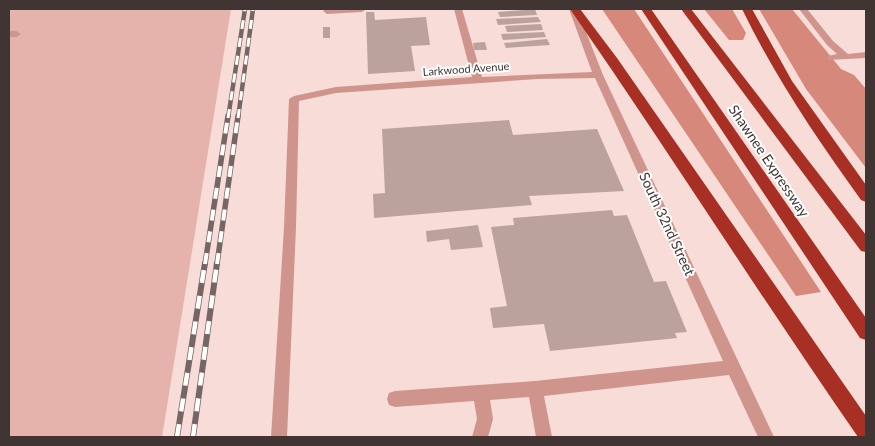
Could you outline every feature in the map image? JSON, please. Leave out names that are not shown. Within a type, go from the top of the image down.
[{"type":"highway","points":[[574,9],[625,76],[814,359],[866,432]]},
{"type":"highway","name":"Shawnee Expressway","points":[[646,9],[866,332]]},
{"type":"highway","name":"Shawnee Expressway","points":[[686,9],[866,246]]},
{"type":"highway","points":[[747,9],[777,67],[815,126],[866,196]]},
{"type":"street","points":[[327,11],[362,9]]},
{"type":"street","points":[[458,9],[478,81]]},
{"type":"street","name":"South 32nd Street","points":[[574,9],[598,75],[766,437]]},
{"type":"street","points":[[803,9],[830,42],[846,57]]},
{"type":"street","points":[[831,58],[866,55]]},
{"type":"street","name":"Larkwood Avenue","points":[[279,437],[290,227],[294,99],[336,90],[574,74],[598,75]]},
{"type":"street","points":[[395,400],[535,390],[734,367]]},
{"type":"street","points":[[535,390],[544,437]]},
{"type":"street","points":[[480,437],[485,419],[481,394]]},
{"type":"shaded area","points":[[9,9],[231,9],[162,437],[9,437]]},
{"type":"shaded area","points":[[602,9],[634,9],[821,292],[796,296]]},
{"type":"shaded area","points":[[704,9],[732,9],[746,33],[743,40],[729,40]]},
{"type":"shaded area","points":[[759,9],[792,9],[841,69],[854,75],[866,89],[866,168],[806,89]]},
{"type":"building","points":[[535,9],[537,15],[500,17],[498,12]]},
{"type":"building","points":[[366,12],[374,12],[375,20],[426,17],[430,45],[411,46],[415,71],[368,74]]},
{"type":"building","points":[[538,17],[541,22],[498,25],[496,19]]},
{"type":"building","points":[[541,24],[543,30],[507,32],[505,26]]},
{"type":"building","points":[[323,27],[330,27],[330,38],[323,38]]},
{"type":"building","points":[[544,32],[546,37],[503,40],[501,34]]},
{"type":"building","points":[[547,39],[550,45],[506,48],[504,43]]},
{"type":"building","points":[[485,42],[487,50],[474,50],[473,43]]},
{"type":"building","points":[[509,120],[513,135],[597,129],[624,191],[529,196],[532,205],[374,218],[373,194],[385,193],[382,129]]},
{"type":"building","points":[[612,210],[614,216],[627,215],[654,282],[666,281],[687,332],[675,333],[677,338],[550,351],[544,324],[493,328],[490,308],[507,306],[491,227],[514,225],[513,218]]},
{"type":"building","points":[[478,225],[483,247],[451,250],[449,239],[427,242],[426,231]]},
{"type":"railway","points":[[228,118],[245,9]]},
{"type":"railway","points":[[238,118],[253,9]]},
{"type":"railway","points":[[205,264],[228,116]]},
{"type":"railway","points":[[217,264],[238,116]]},
{"type":"railway","points":[[177,437],[205,263]]},
{"type":"railway","points":[[193,437],[217,263]]}]
